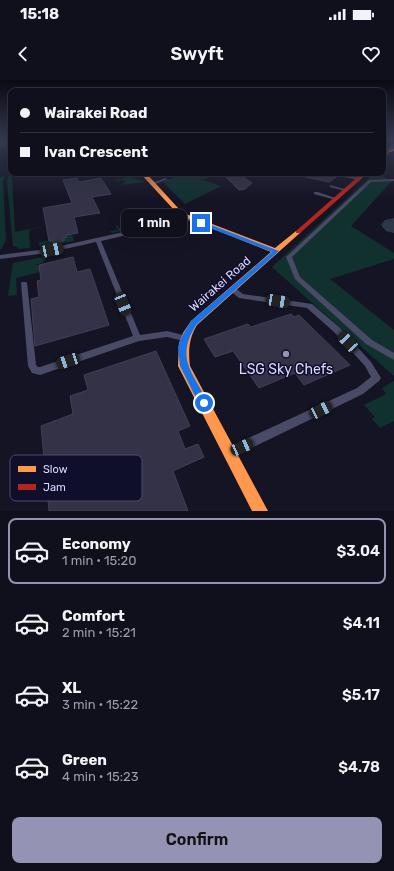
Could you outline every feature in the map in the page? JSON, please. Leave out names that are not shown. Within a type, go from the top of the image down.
[{"type":"street","points":[[145,176],[177,210],[191,219],[276,251]]},
{"type":"street","name":"Wairakei Road","points":[[184,338],[194,323],[336,199],[360,176]]},
{"type":"street","points":[[184,338],[182,347],[184,366],[260,511]]},
{"type":"lane","points":[[152,184],[166,179]]},
{"type":"lane","points":[[394,179],[370,181],[289,257],[297,278],[369,342],[394,357]]},
{"type":"lane","points":[[332,186],[346,190]]},
{"type":"lane","points":[[316,193],[336,199]]},
{"type":"lane","points":[[0,257],[47,251],[191,219]]},
{"type":"lane","points":[[98,240],[138,338]]},
{"type":"lane","points":[[24,283],[32,366],[35,370],[40,371],[138,338],[167,334],[184,338]]},
{"type":"lane","points":[[229,453],[360,391],[376,378],[368,364],[337,330],[309,306],[241,296],[232,289]]},
{"type":"green space","points":[[5,176],[3,181],[6,240],[0,251],[0,177]]},
{"type":"green space","points":[[8,176],[12,176],[15,232],[45,226],[29,230],[30,248],[18,249],[18,247],[13,246],[7,183]]},
{"type":"green space","points":[[177,176],[206,176],[209,177],[203,180],[221,186],[185,204],[163,182]]},
{"type":"green space","points":[[371,176],[382,176],[394,182],[390,183],[351,226],[394,253],[394,259],[330,279],[394,330],[394,376],[272,267]]},
{"type":"green space","points":[[130,177],[146,182],[120,185],[125,182],[124,180],[113,180]]},
{"type":"green space","points":[[172,212],[175,217],[173,220],[112,233],[110,231],[118,230],[115,225],[117,225],[120,229],[167,219],[163,214]]},
{"type":"green space","points":[[72,234],[74,241],[40,247],[39,242],[53,240],[53,243],[64,241],[64,238],[67,237],[66,235]]},
{"type":"green space","points":[[48,256],[42,263],[35,265],[39,265],[40,272],[16,278],[17,295],[8,296],[13,263]]},
{"type":"green space","points":[[394,381],[394,421],[380,428],[372,419],[375,417],[364,405],[386,394],[382,388]]},
{"type":"building","points":[[225,176],[241,176],[252,183],[245,189],[239,190]]},
{"type":"building","points":[[334,176],[336,177],[329,182],[305,177]]},
{"type":"building","points":[[77,178],[79,182],[101,178],[111,194],[92,197],[100,213],[74,217],[78,233],[66,235],[67,237],[64,238],[64,241],[53,243],[53,240],[49,241],[43,208],[72,203],[63,180]]},
{"type":"building","points":[[73,257],[77,272],[90,269],[109,325],[35,346],[31,299],[39,297],[37,281],[41,280],[39,265]]},
{"type":"building","name":"LSG Sky Chefs","points":[[291,314],[294,317],[299,315],[350,365],[304,385],[295,373],[259,388],[233,351],[215,357],[204,339],[248,324],[251,327]]},
{"type":"building","points":[[156,351],[190,426],[178,431],[185,449],[198,444],[204,457],[173,471],[188,511],[49,511],[48,501],[142,501],[142,455],[44,455],[41,426],[73,414],[70,396],[88,390],[84,375]]},
{"type":"traffic: slow","points":[[146,176],[177,210],[184,215],[276,251]]},
{"type":"traffic: slow","points":[[260,511],[184,366],[183,354],[186,338],[194,323],[298,232]]},
{"type":"traffic: jam","points":[[298,232],[362,176]]},
{"type":"place","name":"LSG Sky Chefs","points":[[286,354]]},
{"type":"route","points":[[201,223],[276,251],[188,329],[182,347],[184,366],[204,403]]}]
